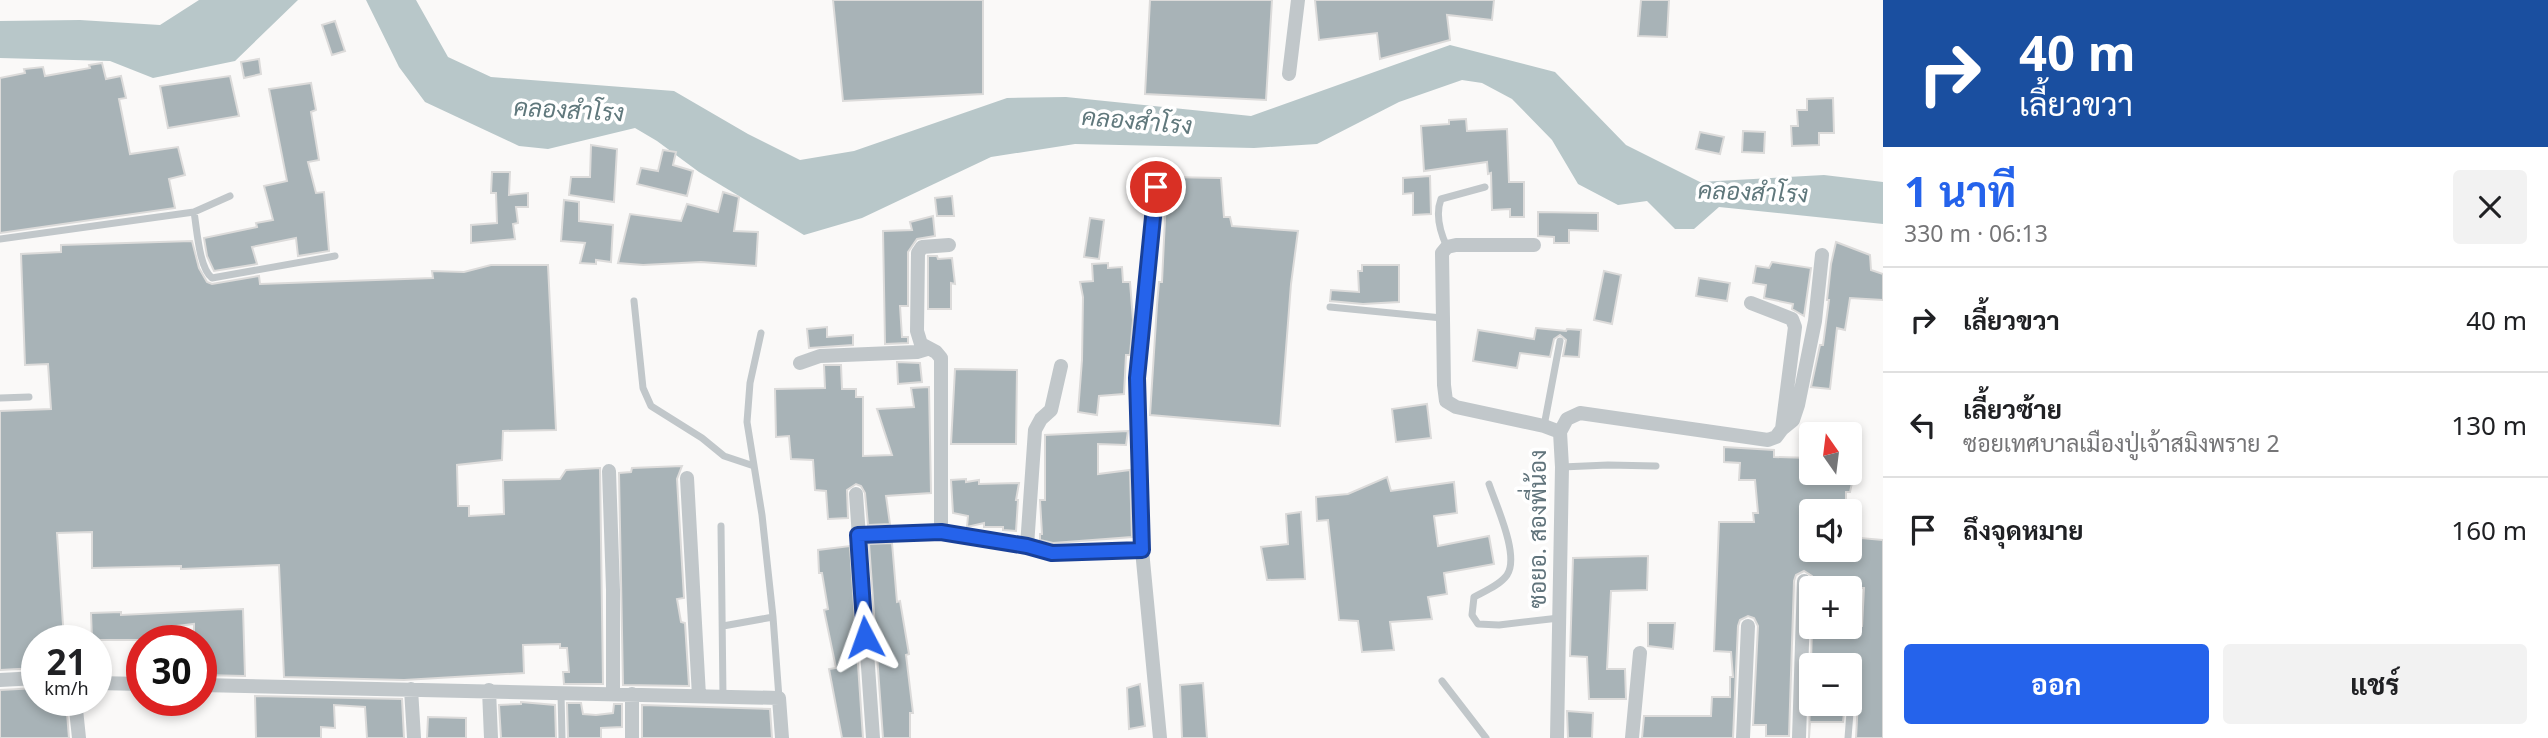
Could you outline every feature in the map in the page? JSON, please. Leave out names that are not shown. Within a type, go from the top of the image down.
[{"type":"street","points":[[1289,74],[1298,0]]},
{"type":"street","points":[[1156,187],[1137,378],[1142,550],[1160,738]]},
{"type":"street","points":[[941,532],[941,358],[921,344],[917,331],[918,253],[922,247],[949,245]]},
{"type":"street","points":[[1447,247],[1534,245]]},
{"type":"street","name":"ซอยอ. สองพี่น้อง","points":[[1447,247],[1441,253],[1446,401],[1456,407],[1560,432],[1562,467],[1557,738]]},
{"type":"street","points":[[1560,432],[1567,419],[1580,413],[1768,439],[1776,437],[1793,419],[1798,405],[1815,321],[1822,255]]},
{"type":"street","points":[[1751,303],[1792,319],[1796,327],[1782,429]]},
{"type":"street","points":[[800,363],[820,356],[917,352],[927,349]]},
{"type":"street","points":[[1027,546],[1035,430],[1041,419],[1051,410],[1061,366]]},
{"type":"street","points":[[609,471],[613,693]]},
{"type":"street","points":[[687,478],[699,696]]},
{"type":"street","points":[[856,494],[873,738]]},
{"type":"street","points":[[858,535],[941,532],[1027,546],[1052,553],[1142,550]]},
{"type":"street","points":[[1743,738],[1748,626]]},
{"type":"street","points":[[1799,738],[1802,639]]},
{"type":"street","points":[[1632,738],[1640,653]]},
{"type":"street","points":[[0,680],[21,679]]},
{"type":"street","points":[[217,685],[779,698],[782,738]]},
{"type":"street","points":[[411,689],[414,738]]},
{"type":"street","points":[[489,690],[491,738]]},
{"type":"street","points":[[632,694],[632,738]]},
{"type":"street","points":[[77,716],[79,738]]},
{"type":"lane","points":[[1447,247],[1438,217],[1441,199],[1485,187]]},
{"type":"lane","points":[[0,239],[194,212],[230,196]]},
{"type":"lane","points":[[194,212],[203,264],[206,274],[212,278],[335,256]]},
{"type":"lane","points":[[634,301],[643,388],[651,406],[702,438],[724,456],[754,466]]},
{"type":"lane","points":[[1330,307],[1442,318]]},
{"type":"lane","points":[[761,333],[750,383],[747,422],[773,617],[779,698]]},
{"type":"lane","points":[[1544,426],[1560,341]]},
{"type":"lane","points":[[0,398],[29,397]]},
{"type":"lane","points":[[1562,467],[1656,466]]},
{"type":"lane","points":[[1489,484],[1506,530],[1511,562],[1507,575],[1474,597],[1472,615],[1479,624],[1500,625],[1559,618]]},
{"type":"lane","points":[[720,527],[723,697]]},
{"type":"lane","points":[[723,626],[773,617]]},
{"type":"lane","points":[[1442,681],[1486,738]]},
{"type":"lane","points":[[561,691],[562,738]]},
{"type":"lane","points":[[1849,738],[1850,716]]},
{"type":"water","points":[[199,0],[298,0],[235,61],[153,78],[110,61],[0,58],[0,21],[80,20],[160,25]]},
{"type":"water","name":"คลองสำโรง","points":[[366,0],[416,0],[448,57],[491,77],[674,91],[748,134],[800,160],[854,151],[1007,98],[1066,97],[1251,116],[1450,45],[1555,72],[1626,145],[1700,182],[1824,175],[1883,182],[1883,224],[1719,207],[1694,229],[1675,229],[1647,201],[1618,205],[1578,184],[1552,140],[1512,99],[1482,83],[1462,80],[1399,102],[1317,144],[1254,148],[1075,144],[991,157],[862,218],[804,235],[699,172],[635,128],[548,149],[519,146],[425,102],[399,67]]},
{"type":"building","points":[[833,0],[983,0],[983,94],[843,101]]},
{"type":"building","points":[[1150,0],[1272,0],[1266,100],[1145,94]]},
{"type":"building","points":[[1315,0],[1494,0],[1492,20],[1447,15],[1450,40],[1380,59],[1377,33],[1319,40]]},
{"type":"building","points":[[1641,0],[1669,0],[1667,37],[1638,36]]},
{"type":"building","points":[[335,21],[345,51],[332,55],[322,25]]},
{"type":"building","points":[[259,59],[261,74],[244,78],[241,62]]},
{"type":"building","points":[[102,63],[106,79],[121,76],[126,98],[119,99],[130,154],[178,147],[185,175],[169,179],[175,208],[0,233],[0,78],[25,73],[24,69],[43,67],[45,76],[90,68],[89,65]]},
{"type":"building","points":[[230,76],[239,116],[168,128],[160,86]]},
{"type":"building","points":[[311,83],[316,110],[311,112],[319,160],[308,162],[316,193],[324,192],[329,251],[298,256],[296,238],[252,247],[257,264],[214,271],[207,256],[204,238],[257,227],[256,223],[273,220],[264,186],[287,181],[269,89]]},
{"type":"building","points":[[1833,98],[1834,133],[1819,133],[1819,145],[1792,146],[1791,126],[1798,126],[1797,110],[1807,110],[1807,99]]},
{"type":"building","points":[[1466,119],[1467,131],[1507,129],[1509,182],[1524,182],[1524,217],[1510,217],[1510,209],[1492,210],[1491,173],[1488,174],[1487,162],[1424,171],[1421,126],[1449,124],[1449,120]]},
{"type":"building","points":[[1743,131],[1765,132],[1764,153],[1742,152]]},
{"type":"building","points":[[1700,132],[1724,137],[1720,154],[1696,149]]},
{"type":"building","points":[[591,145],[617,149],[614,202],[569,195],[571,177],[590,177]]},
{"type":"building","points":[[663,150],[676,152],[673,165],[693,171],[687,196],[637,184],[641,168],[658,171]]},
{"type":"building","points":[[492,172],[510,172],[509,195],[528,193],[528,207],[516,207],[518,223],[513,224],[515,239],[471,243],[471,225],[497,223],[496,193],[491,193]]},
{"type":"building","points":[[1430,176],[1431,214],[1413,215],[1413,193],[1403,194],[1403,178]]},
{"type":"building","points":[[1167,177],[1221,178],[1224,217],[1230,217],[1232,226],[1298,231],[1280,426],[1150,415],[1159,282],[1162,282]]},
{"type":"building","points":[[723,192],[739,197],[734,231],[758,232],[756,266],[701,262],[643,265],[618,263],[630,214],[681,221],[687,204],[718,212]]},
{"type":"building","points":[[952,196],[954,216],[937,216],[935,198]]},
{"type":"building","points":[[564,200],[579,202],[579,221],[613,225],[611,262],[596,260],[596,264],[580,263],[585,243],[561,241]]},
{"type":"building","points":[[1538,212],[1598,213],[1598,231],[1569,230],[1569,243],[1554,243],[1554,237],[1538,236]]},
{"type":"building","points":[[933,216],[935,236],[917,239],[908,252],[908,306],[900,306],[902,337],[908,337],[908,343],[885,344],[883,231],[912,230],[910,222]]},
{"type":"building","points":[[1090,218],[1104,220],[1099,259],[1084,257]]},
{"type":"building","points":[[192,241],[199,268],[207,282],[212,284],[259,276],[260,284],[433,278],[432,271],[464,272],[491,265],[548,265],[556,430],[503,431],[502,460],[457,465],[458,506],[469,506],[469,516],[504,514],[503,480],[560,479],[566,470],[600,468],[603,684],[564,684],[563,672],[569,672],[567,648],[560,648],[560,644],[523,645],[524,673],[404,680],[284,677],[279,565],[181,569],[181,566],[92,568],[92,532],[57,533],[63,625],[21,625],[21,669],[0,670],[0,411],[51,409],[48,364],[25,365],[21,254],[61,252],[61,245]]},
{"type":"building","points":[[1836,242],[1870,255],[1871,270],[1883,274],[1883,300],[1850,298],[1845,330],[1837,328],[1830,389],[1811,387],[1820,345],[1823,345],[1831,264]]},
{"type":"building","points":[[928,256],[937,256],[938,259],[952,258],[955,284],[951,283],[951,309],[928,309]]},
{"type":"building","points":[[1772,262],[1811,268],[1804,316],[1792,309],[1793,304],[1764,298],[1766,285],[1753,283],[1756,266],[1769,268]]},
{"type":"building","points":[[1108,263],[1108,268],[1122,267],[1123,282],[1130,282],[1133,320],[1130,355],[1126,355],[1124,394],[1099,396],[1097,415],[1078,412],[1083,297],[1080,282],[1093,281],[1092,264]]},
{"type":"building","points":[[1362,265],[1399,265],[1399,302],[1363,304],[1330,301],[1331,290],[1359,292],[1358,271],[1362,271]]},
{"type":"building","points":[[1604,271],[1621,275],[1612,324],[1594,320]]},
{"type":"building","points":[[1699,278],[1730,283],[1727,301],[1696,296]]},
{"type":"building","points":[[827,327],[827,337],[853,335],[853,345],[809,348],[807,329]]},
{"type":"building","points":[[1536,328],[1581,330],[1579,357],[1563,356],[1566,340],[1560,335],[1554,339],[1550,357],[1520,353],[1517,368],[1473,361],[1478,330],[1534,339]]},
{"type":"building","points":[[897,362],[920,363],[922,382],[898,384]]},
{"type":"building","points":[[824,365],[841,365],[842,389],[856,389],[856,397],[863,397],[863,456],[892,455],[877,409],[914,407],[911,388],[929,387],[931,493],[886,496],[890,524],[868,525],[865,493],[861,486],[856,484],[847,490],[848,518],[828,519],[826,491],[815,490],[813,460],[791,459],[789,436],[776,437],[775,389],[825,388]]},
{"type":"building","points":[[955,369],[1017,370],[1016,444],[951,444]]},
{"type":"building","points":[[1427,404],[1431,438],[1396,442],[1392,409]]},
{"type":"building","points":[[1128,431],[1126,445],[1098,444],[1098,474],[1130,470],[1132,537],[1053,543],[1040,540],[1040,500],[1045,500],[1045,435]]},
{"type":"building","points":[[1724,447],[1774,450],[1774,457],[1799,458],[1799,485],[1852,485],[1850,492],[1846,492],[1846,499],[1799,499],[1799,562],[1862,562],[1862,538],[1883,540],[1883,738],[1856,738],[1857,716],[1862,716],[1862,653],[1811,653],[1812,639],[1862,639],[1862,576],[1812,576],[1804,571],[1796,575],[1794,581],[1789,736],[1766,736],[1766,725],[1753,725],[1758,626],[1754,618],[1748,616],[1740,620],[1738,626],[1733,738],[1642,738],[1644,716],[1711,716],[1712,697],[1730,697],[1730,677],[1733,677],[1731,652],[1714,651],[1719,522],[1754,522],[1753,513],[1758,513],[1755,480],[1739,480],[1740,463],[1724,462]]},
{"type":"building","points":[[682,466],[677,479],[684,598],[677,599],[681,622],[685,623],[689,686],[623,685],[619,473],[631,472],[632,468]]},
{"type":"building","points":[[1387,477],[1391,491],[1454,482],[1457,513],[1434,516],[1438,546],[1489,536],[1494,564],[1444,573],[1447,594],[1428,597],[1432,619],[1390,622],[1394,650],[1362,652],[1358,621],[1339,620],[1328,520],[1317,521],[1316,497],[1348,494]]},
{"type":"building","points":[[966,479],[966,482],[979,480],[979,484],[1019,483],[1016,531],[1003,530],[1003,527],[984,527],[984,523],[967,527],[968,516],[953,513],[951,480]]},
{"type":"building","points":[[1301,512],[1305,579],[1267,580],[1261,547],[1288,544],[1286,514]]},
{"type":"building","points":[[892,543],[897,602],[900,601],[909,654],[906,655],[913,713],[910,713],[910,738],[883,738],[869,544]]},
{"type":"building","points":[[850,546],[863,738],[842,738],[829,669],[836,668],[824,610],[828,609],[822,573],[819,573],[818,550]]},
{"type":"building","points":[[1648,556],[1647,590],[1611,591],[1607,669],[1625,669],[1626,699],[1589,699],[1587,657],[1570,656],[1573,558]]},
{"type":"building","points":[[243,609],[245,676],[217,675],[217,625],[126,625],[126,640],[112,640],[112,625],[91,625],[91,613],[121,612],[121,615]]},
{"type":"building","points":[[1648,623],[1675,623],[1673,649],[1648,646]]},
{"type":"building","points":[[1203,683],[1207,738],[1182,738],[1180,685]]},
{"type":"building","points":[[1140,684],[1145,726],[1129,729],[1127,688]]},
{"type":"building","points":[[21,689],[21,716],[67,716],[69,738],[0,738],[0,690]]},
{"type":"building","points":[[255,696],[402,699],[404,738],[367,738],[365,707],[334,705],[335,728],[321,727],[321,738],[256,738]]},
{"type":"building","points":[[521,702],[555,705],[556,738],[501,738],[499,705]]},
{"type":"building","points":[[567,703],[581,703],[583,714],[596,715],[613,713],[614,704],[622,704],[622,727],[601,728],[601,738],[568,738]]},
{"type":"building","points":[[642,705],[770,709],[772,738],[642,738]]},
{"type":"building","points":[[1567,711],[1593,713],[1592,738],[1568,738]]},
{"type":"building","points":[[1810,716],[1844,716],[1843,722],[1810,722],[1809,738]]},
{"type":"building","points":[[428,717],[466,718],[466,738],[427,738]]},
{"type":"route","points":[[865,637],[858,535],[941,532],[1027,546],[1052,553],[1142,550],[1137,378],[1156,187]]}]
